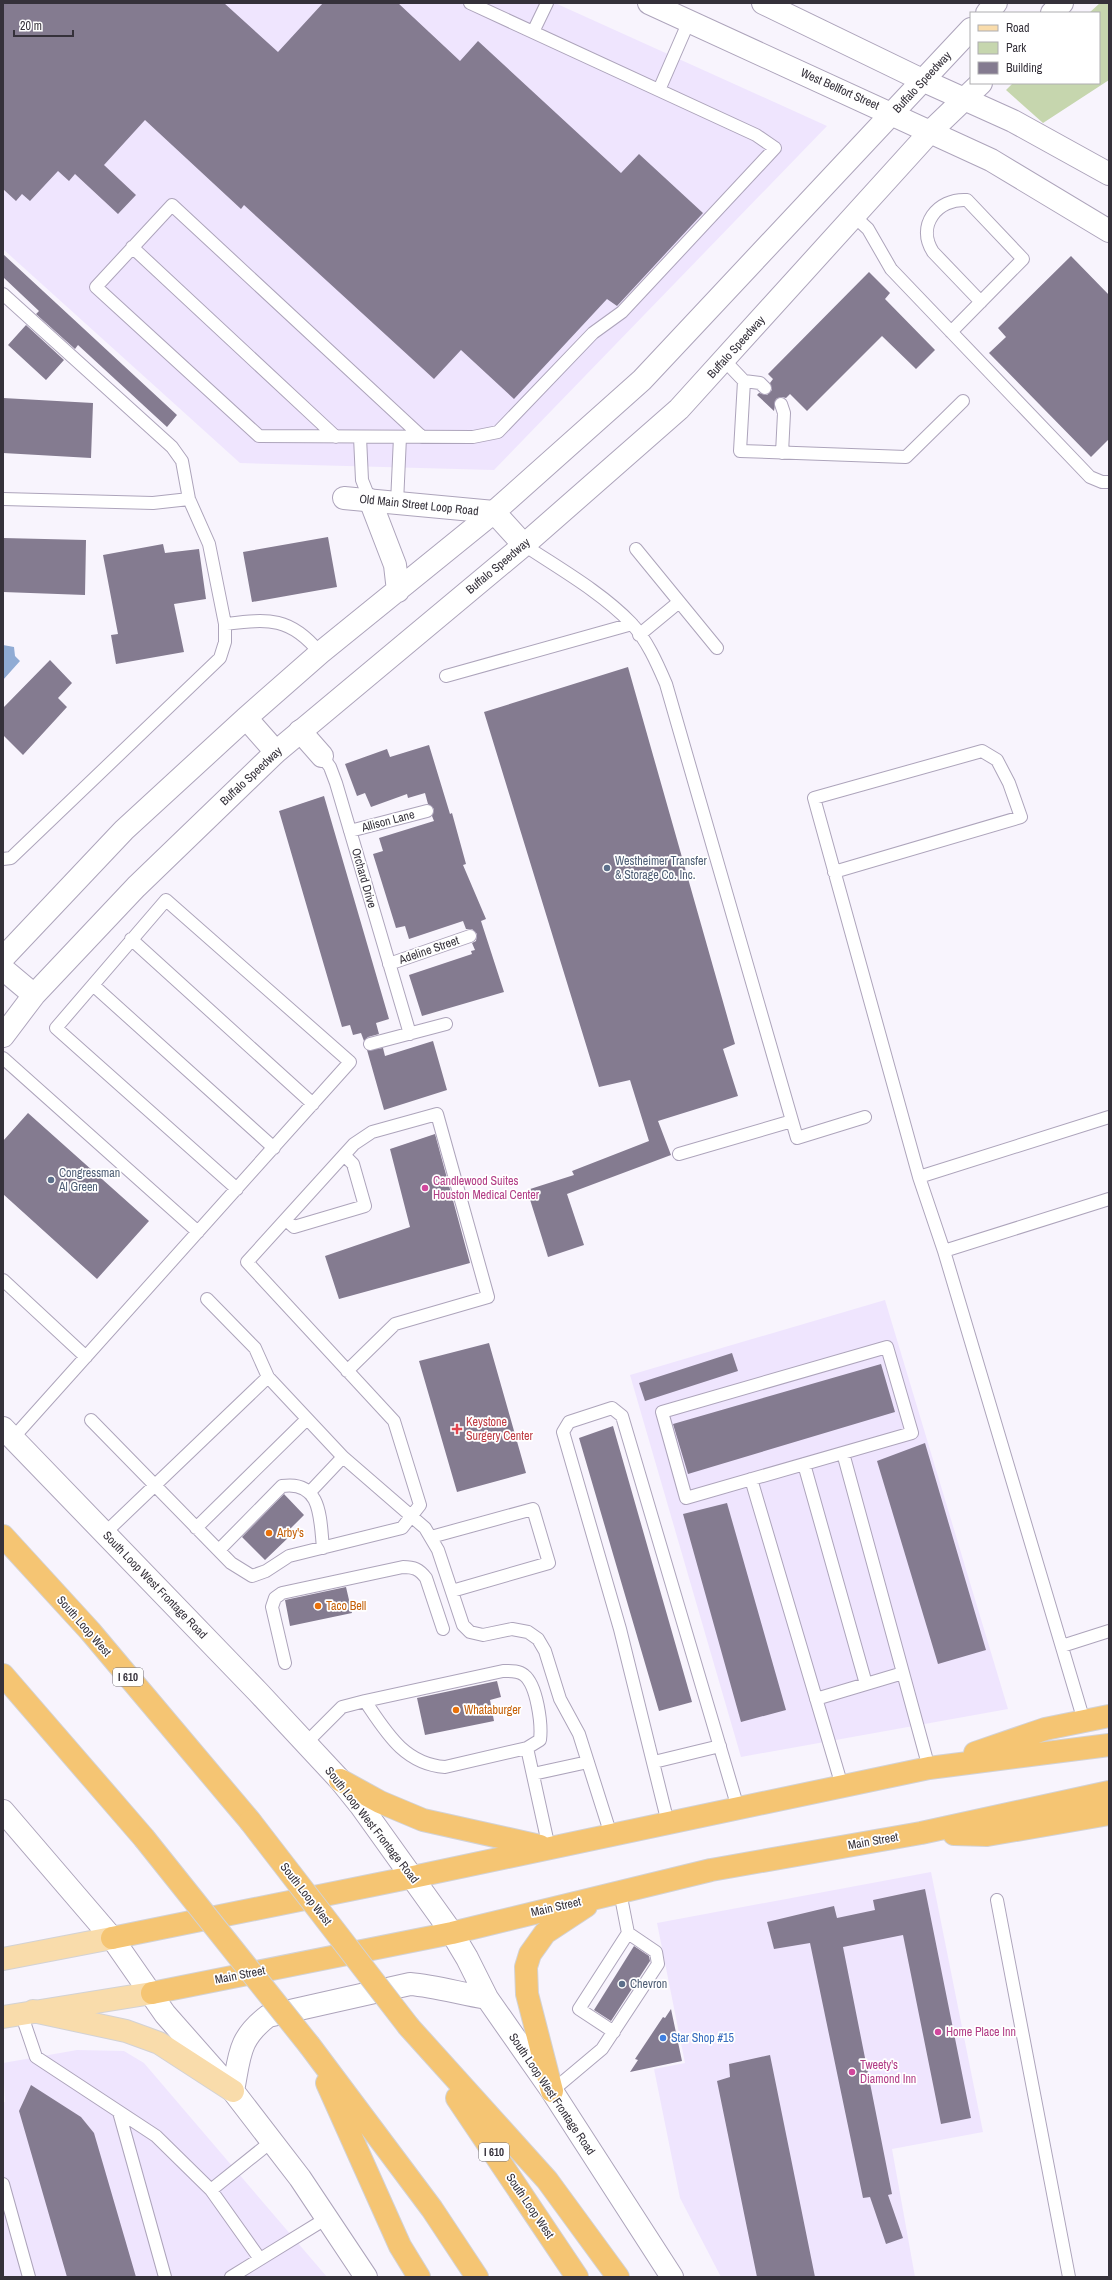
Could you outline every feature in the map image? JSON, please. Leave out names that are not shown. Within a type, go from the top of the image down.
[{"type":"highway","name":"South Loop West","points":[[3,1536],[90,1631],[250,1821],[408,2027],[577,2277]]},
{"type":"highway","points":[[3,1675],[144,1838],[310,2046],[432,2209],[477,2277]]},
{"type":"highway","points":[[929,1768],[1045,1729],[1109,1716]]},
{"type":"highway","points":[[112,1938],[413,1877],[929,1768],[1109,1745]]},
{"type":"highway","points":[[340,1780],[380,1802],[423,1820],[549,1848]]},
{"type":"highway","name":"Main Street","points":[[152,1993],[452,1933],[711,1870],[921,1833],[1109,1792]]},
{"type":"highway","points":[[921,1833],[987,1835],[1109,1814]]},
{"type":"highway","points":[[552,2092],[527,1994],[526,1967],[530,1954],[545,1933],[598,1898]]},
{"type":"highway","points":[[408,2027],[547,2180],[618,2277]]},
{"type":"highway","points":[[310,2046],[400,2246],[419,2277]]},
{"type":"main road","name":"West Bellfort Street","points":[[650,3],[892,113],[991,160],[1109,231]]},
{"type":"main road","points":[[762,3],[964,100],[1013,121],[1109,174]]},
{"type":"main road","points":[[988,12],[996,3]]},
{"type":"main road","points":[[1053,12],[1062,3]]},
{"type":"main road","name":"Buffalo Speedway","points":[[3,958],[124,830],[246,718],[320,654],[494,512],[642,380],[970,30]]},
{"type":"main road","name":"Buffalo Speedway","points":[[3,1036],[34,995],[136,887],[276,752],[524,545],[679,409],[931,131],[980,84]]},
{"type":"main road","name":"Old Main Street Loop Road","points":[[344,498],[494,512]]},
{"type":"main road","points":[[370,500],[395,565],[398,591]]},
{"type":"main road","points":[[494,512],[524,545]]},
{"type":"main road","points":[[246,718],[276,752]]},
{"type":"main road","name":"Orchard Drive","points":[[300,731],[322,756]]},
{"type":"main road","points":[[3,969],[34,995]]},
{"type":"main road","name":"South Loop West Frontage Road","points":[[8,1433],[340,1780],[413,1877],[452,1933],[470,1963],[487,1998],[552,2092],[672,2277]]},
{"type":"main road","points":[[3,1811],[112,1938],[152,1993],[165,2014],[233,2090],[272,2141],[327,2218],[366,2277]]},
{"type":"main road","points":[[3,1959],[112,1938]]},
{"type":"main road","points":[[233,2090],[242,2046],[252,2029],[268,2016],[410,1984],[430,1985],[454,1993],[487,1998]]},
{"type":"main road","name":"Main Street","points":[[19,2014],[99,2003],[152,1993]]},
{"type":"main road","points":[[19,2014],[126,2031],[159,2043],[233,2090]]},
{"type":"lane","points":[[422,437],[172,205],[96,287],[259,436],[473,438],[498,432],[592,333],[622,312],[775,148],[756,136],[470,3]]},
{"type":"lane","points":[[533,32],[547,3]]},
{"type":"lane","points":[[659,90],[689,21]]},
{"type":"lane","points":[[951,332],[981,302],[1023,259],[967,200],[956,200],[945,203],[929,222],[925,233],[927,243],[933,252],[981,302]]},
{"type":"lane","points":[[854,216],[868,229],[890,269],[1090,477],[1102,482],[1109,482]]},
{"type":"lane","points":[[132,247],[336,437]]},
{"type":"lane","points":[[3,294],[172,447],[182,461],[189,499],[209,544],[224,624],[225,642],[220,658],[11,858],[3,859]]},
{"type":"lane","points":[[724,360],[744,381],[760,383],[765,388]]},
{"type":"lane","points":[[744,381],[740,451],[906,457],[963,401]]},
{"type":"lane","points":[[781,404],[784,413],[782,453]]},
{"type":"lane","points":[[360,437],[362,480],[370,500]]},
{"type":"lane","points":[[397,503],[400,437]]},
{"type":"lane","points":[[3,499],[153,503],[189,499]]},
{"type":"lane","points":[[524,545],[604,599],[632,624],[652,653],[666,684],[797,1138],[865,1117]]},
{"type":"lane","points":[[636,549],[717,648]]},
{"type":"lane","points":[[639,635],[679,602]]},
{"type":"lane","points":[[224,624],[263,620],[280,624],[298,632],[308,639],[320,654]]},
{"type":"lane","points":[[446,676],[632,624]]},
{"type":"lane","points":[[834,872],[1021,817],[1009,783],[997,760],[982,751],[814,798],[834,872],[919,1177],[944,1251],[1084,1721]]},
{"type":"lane","name":"Orchard Drive","points":[[322,756],[330,767],[336,783],[410,1034]]},
{"type":"lane","name":"Allison Lane","points":[[350,831],[427,811]]},
{"type":"lane","points":[[8,1433],[86,1357],[350,1062],[166,900],[56,1028],[236,1189]]},
{"type":"lane","name":"Adeline Street","points":[[389,964],[470,936]]},
{"type":"lane","points":[[131,939],[313,1104]]},
{"type":"lane","points":[[93,985],[274,1148]]},
{"type":"lane","points":[[370,1044],[446,1024]]},
{"type":"lane","points":[[3,1058],[198,1232]]},
{"type":"lane","points":[[91,1420],[196,1528],[240,1570],[252,1576],[266,1571],[289,1556],[402,1528],[420,1505],[394,1422],[247,1262],[354,1144],[372,1132],[437,1114],[488,1297],[395,1324],[347,1370]]},
{"type":"lane","points":[[919,1177],[1109,1117]]},
{"type":"lane","points":[[680,1154],[792,1121]]},
{"type":"lane","points":[[286,1220],[294,1228],[365,1206],[353,1164],[344,1155]]},
{"type":"lane","points":[[944,1251],[1109,1199]]},
{"type":"lane","points":[[3,1280],[86,1357]]},
{"type":"lane","points":[[207,1299],[255,1348],[268,1377],[343,1457],[425,1528],[438,1550],[463,1625],[470,1632],[483,1635],[512,1629],[528,1632],[538,1639],[545,1651],[560,1700],[579,1734],[612,1835]]},
{"type":"lane","points":[[887,1347],[912,1433],[843,1453],[686,1498],[662,1412],[887,1347]]},
{"type":"lane","points":[[105,1533],[268,1377]]},
{"type":"lane","points":[[668,1823],[620,1629],[563,1432],[568,1422],[612,1408],[622,1416],[738,1808]]},
{"type":"lane","points":[[196,1528],[307,1419]]},
{"type":"lane","points":[[843,1453],[929,1768]]},
{"type":"lane","points":[[309,1492],[343,1457]]},
{"type":"lane","points":[[804,1464],[866,1684]]},
{"type":"lane","points":[[751,1479],[842,1786]]},
{"type":"lane","points":[[219,1550],[282,1486],[292,1485],[306,1489],[319,1510],[323,1548]]},
{"type":"lane","points":[[431,1537],[533,1509],[549,1563],[452,1590]]},
{"type":"lane","points":[[285,1663],[272,1607],[275,1598],[282,1593],[403,1567],[413,1567],[421,1571],[426,1578],[443,1629]]},
{"type":"lane","points":[[1062,1646],[1109,1631]]},
{"type":"lane","points":[[306,1743],[342,1707],[365,1701],[503,1671],[515,1671],[523,1674],[531,1682],[539,1714],[541,1728],[540,1740],[527,1748],[445,1767],[435,1766],[403,1752],[392,1740],[365,1701]]},
{"type":"lane","points":[[816,1699],[903,1673]]},
{"type":"lane","points":[[654,1762],[720,1746]]},
{"type":"lane","points":[[527,1748],[549,1848]]},
{"type":"lane","points":[[533,1774],[588,1762]]},
{"type":"lane","points":[[614,2032],[578,2009],[628,1933],[620,1892]]},
{"type":"lane","points":[[997,1900],[1070,2277]]},
{"type":"lane","points":[[552,2092],[602,2049],[658,1964],[656,1952],[628,1933]]},
{"type":"lane","points":[[19,2014],[36,2057],[156,2136],[210,2190],[260,2259]]},
{"type":"lane","points":[[119,2112],[165,2277]]},
{"type":"lane","points":[[210,2190],[272,2141]]},
{"type":"lane","points":[[3,2184],[29,2277]]},
{"type":"lane","points":[[232,2277],[327,2218]]},
{"type":"shaded area","points":[[3,3],[555,3],[827,126],[494,470],[240,463],[3,249]]},
{"type":"shaded area","points":[[885,1300],[1008,1709],[741,1757],[630,1375]]},
{"type":"shaded area","points":[[931,1872],[983,2132],[892,2149],[915,2277],[721,2277],[680,2198],[654,2069],[685,2063],[657,1923]]},
{"type":"shaded area","points":[[77,2050],[124,2051],[144,2063],[327,2277],[3,2277],[3,2102],[5,2102],[3,2063]]},
{"type":"green space","points":[[1100,3],[1109,3],[1109,80],[1043,123],[1006,90],[1012,84],[1100,84],[1100,12],[1090,12]]},
{"type":"water","points":[[3,645],[14,647],[15,656],[20,661],[3,680]]},
{"type":"building","points":[[3,3],[224,3],[278,52],[323,3],[398,3],[460,61],[478,41],[621,173],[639,154],[703,213],[617,306],[607,299],[514,399],[461,350],[434,379],[244,205],[241,209],[145,120],[104,165],[136,195],[118,214],[75,174],[69,181],[58,171],[30,201],[22,194],[16,201],[3,189]]},
{"type":"building","points":[[3,254],[177,415],[167,427],[78,345],[75,349],[36,314],[39,311],[3,277]]},
{"type":"building","points":[[1071,256],[1109,295],[1109,439],[1091,457],[989,353],[1006,337],[998,328]]},
{"type":"building","points":[[869,272],[890,293],[885,299],[935,350],[916,369],[882,336],[807,411],[790,394],[786,398],[782,397],[776,399],[774,411],[757,395],[759,393],[767,395],[772,390],[770,383],[773,379],[768,374]]},
{"type":"building","points":[[26,325],[64,360],[46,380],[8,345]]},
{"type":"building","points":[[3,398],[93,403],[91,458],[3,453]]},
{"type":"building","points":[[328,537],[337,587],[252,602],[243,552]]},
{"type":"building","points":[[3,538],[86,540],[85,595],[3,592]]},
{"type":"building","points":[[163,544],[165,553],[199,549],[206,599],[174,604],[184,652],[116,664],[111,635],[118,634],[103,555]]},
{"type":"building","points":[[50,660],[72,683],[58,698],[67,707],[23,755],[3,735],[3,708]]},
{"type":"building","points":[[628,667],[735,1044],[723,1049],[738,1096],[658,1121],[671,1155],[567,1194],[584,1245],[548,1257],[527,1190],[574,1175],[572,1171],[649,1141],[630,1080],[599,1087],[484,712]]},
{"type":"building","points":[[429,745],[450,814],[452,813],[466,864],[463,865],[486,919],[481,921],[504,992],[422,1016],[409,975],[472,954],[471,951],[475,950],[472,943],[476,941],[477,934],[472,929],[466,929],[463,921],[409,939],[405,926],[396,928],[373,854],[383,851],[379,838],[434,821],[432,816],[434,809],[428,804],[425,793],[408,798],[407,794],[371,807],[365,793],[357,796],[345,764],[387,749],[390,757]]},
{"type":"building","points":[[324,796],[389,1019],[376,1023],[379,1034],[368,1037],[364,1041],[361,1033],[353,1035],[350,1025],[342,1027],[279,811]]},
{"type":"building","points":[[433,1041],[447,1090],[384,1110],[367,1050],[383,1048],[385,1056]]},
{"type":"building","points":[[28,1113],[149,1221],[97,1279],[3,1194],[3,1141]]},
{"type":"building","name":"Candlewood Suites Houston Medical Center","points":[[435,1134],[470,1263],[339,1299],[325,1256],[410,1227],[390,1149]]},
{"type":"building","points":[[489,1343],[526,1473],[457,1492],[419,1361]]},
{"type":"building","points":[[732,1353],[738,1371],[645,1401],[639,1383]]},
{"type":"building","points":[[881,1364],[895,1412],[688,1474],[673,1424]]},
{"type":"building","points":[[613,1426],[692,1702],[659,1711],[579,1438]]},
{"type":"building","points":[[925,1443],[986,1650],[938,1664],[877,1461]]},
{"type":"building","points":[[284,1494],[304,1515],[287,1532],[291,1535],[265,1560],[242,1537]]},
{"type":"building","points":[[727,1503],[786,1710],[741,1722],[683,1514]]},
{"type":"building","name":"Taco Bell","points":[[346,1587],[352,1613],[290,1626],[285,1600]]},
{"type":"building","name":"Whataburger","points":[[497,1681],[501,1697],[490,1700],[494,1721],[425,1735],[417,1698]]},
{"type":"building","points":[[925,1889],[971,2118],[941,2124],[903,1935],[843,1947],[892,2194],[888,2195],[903,2238],[886,2244],[870,2197],[863,2198],[810,1943],[774,1949],[767,1922],[834,1906],[837,1918],[875,1910],[873,1900]]},
{"type":"building","name":"Chevron","points":[[634,1946],[649,1956],[650,1961],[611,2021],[594,2010]]},
{"type":"building","name":"Star Shop #15","points":[[671,2009],[682,2061],[630,2072],[638,2060],[635,2059],[663,2017],[665,2018]]},
{"type":"building","points":[[770,2055],[815,2277],[757,2277],[717,2081],[730,2077],[729,2064]]},
{"type":"building","points":[[31,2085],[81,2117],[94,2133],[136,2277],[67,2277],[19,2111]]},
{"type":"place","name":"Westheimer Transfer & Storage Co. Inc.","points":[[607,868]]},
{"type":"place","name":"Congressman Al Green","points":[[51,1180]]},
{"type":"place","name":"Candlewood Suites Houston Medical Center","points":[[425,1188]]},
{"type":"place","name":"Keystone Surgery Center","points":[[457,1429]]},
{"type":"place","name":"Arby's","points":[[269,1533]]},
{"type":"place","name":"Taco Bell","points":[[318,1606]]},
{"type":"place","name":"Whataburger","points":[[456,1710]]},
{"type":"place","name":"Chevron","points":[[622,1984]]},
{"type":"place","name":"Home Place Inn","points":[[938,2032]]},
{"type":"place","name":"Star Shop #15","points":[[663,2038]]},
{"type":"place","name":"Tweety's Diamond Inn","points":[[852,2072]]}]
